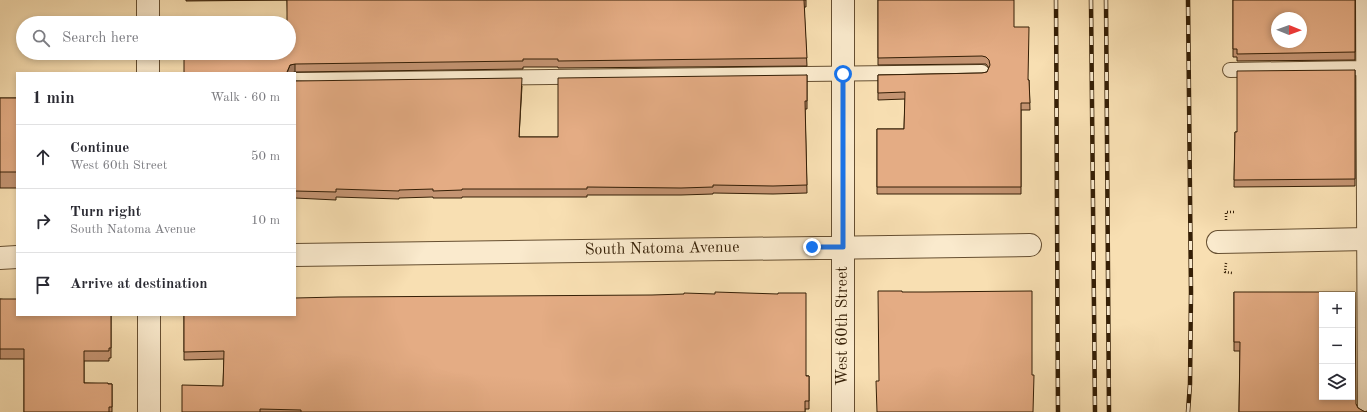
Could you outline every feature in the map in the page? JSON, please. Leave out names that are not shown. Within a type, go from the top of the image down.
[{"type":"street","points":[[148,0],[148,16]]},
{"type":"street","name":"West 60th Street","points":[[843,0],[843,412]]},
{"type":"street","points":[[148,60],[148,72]]},
{"type":"street","points":[[1218,242],[1366,239]]},
{"type":"street","name":"South Natoma Avenue","points":[[296,254],[1030,245]]},
{"type":"street","points":[[0,258],[16,257]]},
{"type":"street","points":[[149,316],[149,412]]},
{"type":"lane","points":[[1364,0],[1366,239],[1365,412]]},
{"type":"lane","points":[[1230,70],[1364,68]]},
{"type":"lane","points":[[296,80],[982,72]]},
{"type":"building","points":[[287,0],[804,0],[807,58],[558,61],[558,59],[523,59],[523,61],[295,64],[290,65],[287,72],[184,72],[184,60],[296,60],[296,16],[287,16]]},
{"type":"building","points":[[878,0],[1014,0],[1014,27],[1029,27],[1028,80],[1030,103],[1021,103],[1021,187],[877,187],[877,129],[904,129],[905,92],[878,93],[878,75],[982,73],[987,72],[990,65],[989,60],[982,56],[878,58]]},
{"type":"building","points":[[1233,0],[1355,0],[1355,52],[1237,54],[1237,49],[1233,49]]},
{"type":"building","points":[[1355,70],[1355,179],[1234,180],[1235,132],[1237,132],[1237,71]]},
{"type":"building","points":[[807,75],[807,101],[805,101],[807,185],[713,185],[713,187],[681,188],[587,187],[587,189],[462,189],[433,191],[433,189],[399,191],[336,189],[336,192],[296,191],[296,81],[522,78],[519,137],[558,137],[558,78]]},
{"type":"building","points":[[0,98],[16,98],[16,172],[0,172]]},
{"type":"building","points":[[878,291],[1032,291],[1032,375],[1034,375],[1033,412],[877,412],[876,381],[879,381]]},
{"type":"building","points":[[715,292],[778,294],[806,293],[806,376],[809,376],[809,401],[805,401],[805,412],[301,412],[301,410],[260,409],[260,412],[182,412],[182,385],[223,386],[224,351],[184,352],[184,316],[296,316],[296,298],[652,295],[684,293],[715,294]]},
{"type":"building","points":[[1234,292],[1319,292],[1319,400],[1355,400],[1355,292],[1356,404],[1358,408],[1365,412],[1239,412],[1240,342],[1234,342]]},
{"type":"building","points":[[0,299],[16,299],[16,316],[111,316],[111,348],[109,348],[109,351],[84,351],[84,383],[112,384],[112,407],[109,407],[109,412],[24,412],[24,349],[0,349]]},
{"type":"railway","points":[[1056,0],[1058,412]]},
{"type":"railway","points":[[1091,0],[1095,412]]},
{"type":"railway","points":[[1106,0],[1109,412]]},
{"type":"railway","points":[[1188,0],[1191,292],[1190,384],[1188,412]]},
{"type":"route","points":[[812,247],[843,247],[843,74]]}]
